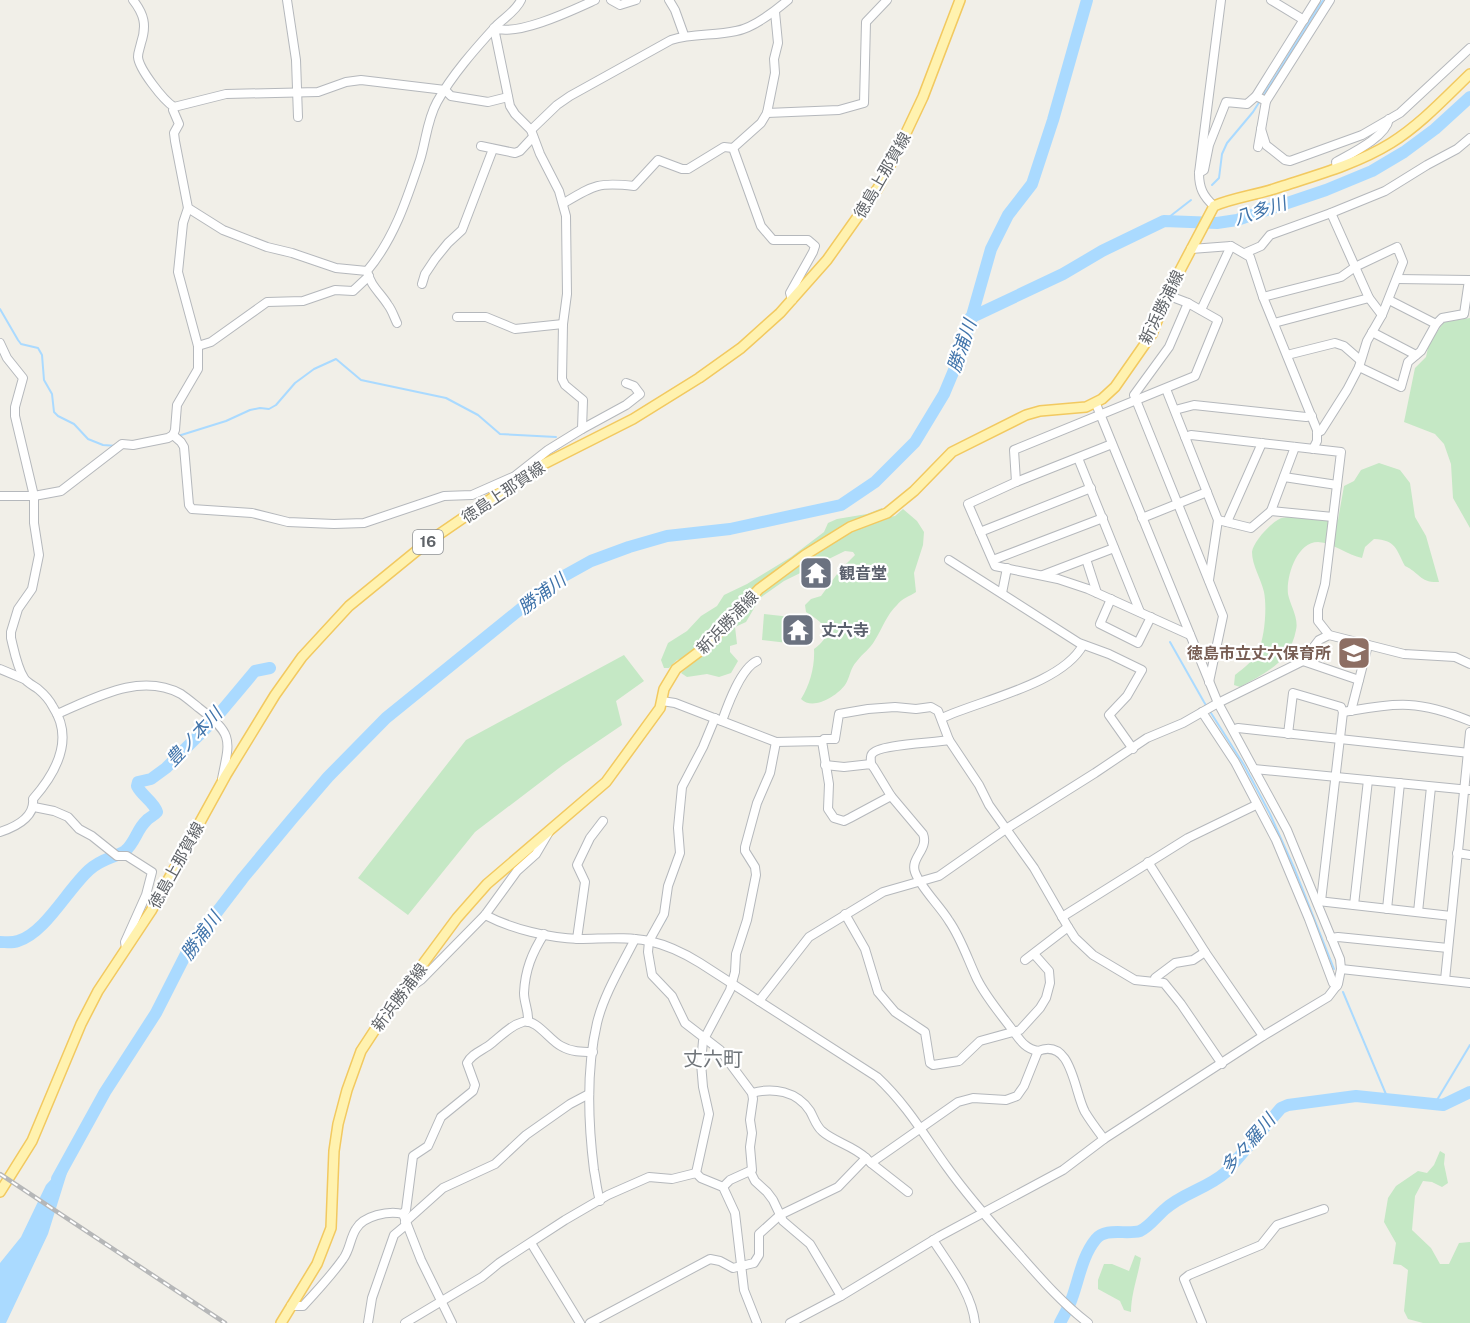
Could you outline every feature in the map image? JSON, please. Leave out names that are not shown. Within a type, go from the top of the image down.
[{"type":"main road","name":"徳島上那賀線","points":[[0,1191],[32,1141],[89,1007],[151,911],[221,784],[275,695],[302,657],[333,622],[376,583],[425,544],[517,478],[633,419],[699,378],[755,336],[792,300],[828,260],[878,188],[923,97],[960,0]]},
{"type":"main road","points":[[1212,208],[1227,200],[1262,194],[1356,161],[1413,127],[1470,74]]},
{"type":"main road","name":"新浜勝浦線","points":[[281,1323],[316,1264],[331,1228],[334,1151],[338,1124],[361,1051],[401,993],[475,896],[606,782],[655,716],[669,679],[676,669],[704,648],[751,596],[806,555],[850,527],[887,513],[914,491],[952,452],[1026,415],[1096,404],[1115,387],[1147,342],[1167,295],[1212,208]]},
{"type":"street","points":[[133,0],[141,9],[145,22],[139,52],[141,67],[169,104],[174,107],[226,94],[318,92],[346,82],[361,80],[445,90],[451,96],[488,102],[508,97]]},
{"type":"street","points":[[287,0],[297,60],[298,117]]},
{"type":"street","points":[[198,346],[211,342],[267,302],[303,301],[335,290],[354,291],[368,274],[389,240],[420,158],[431,113],[445,90],[494,28],[517,8],[521,0]]},
{"type":"street","points":[[494,28],[507,30],[536,24],[566,14],[595,0]]},
{"type":"street","points":[[611,0],[620,5],[636,0]]},
{"type":"street","points":[[669,0],[684,35]]},
{"type":"street","points":[[481,146],[515,153],[520,151],[557,105],[570,96],[671,40],[684,35],[740,31],[775,12],[788,0]]},
{"type":"street","points":[[767,113],[839,110],[864,103],[866,22],[886,0]]},
{"type":"street","points":[[1212,208],[1203,195],[1199,184],[1199,173],[1221,0]]},
{"type":"street","points":[[1271,0],[1304,20]]},
{"type":"street","points":[[1258,147],[1261,129],[1261,98],[1316,0]]},
{"type":"street","points":[[1199,173],[1204,170],[1209,145],[1226,102],[1247,104],[1261,98],[1330,0]]},
{"type":"street","points":[[564,204],[597,185],[609,183],[634,186],[658,160],[688,169],[724,147],[733,148],[761,123],[767,113],[775,73],[774,59],[778,43],[775,12]]},
{"type":"street","points":[[494,28],[508,97],[515,114],[532,134],[564,204],[567,230],[567,294],[563,324],[562,379],[565,385],[583,400],[582,429]]},
{"type":"street","points":[[1261,129],[1266,145],[1285,160],[1290,161],[1348,141],[1400,113],[1470,48]]},
{"type":"street","points":[[174,107],[178,124],[174,133],[175,141],[189,208],[183,223],[178,272],[198,346],[198,369],[177,405],[175,436],[184,447],[189,505],[192,509],[252,513],[288,522],[364,523],[444,496],[472,495],[517,478],[548,450],[626,405],[640,394],[634,386],[626,383]]},
{"type":"street","points":[[1336,168],[1336,162],[1368,144],[1388,125],[1389,119]]},
{"type":"street","points":[[1245,253],[1261,246],[1270,235],[1385,191],[1457,149],[1470,138]]},
{"type":"street","points":[[733,148],[761,226],[767,234],[773,240],[808,240],[815,246],[802,273],[789,292],[792,300]]},
{"type":"street","points":[[422,284],[425,274],[435,259],[462,230],[493,149]]},
{"type":"street","points":[[189,208],[223,230],[267,247],[336,268],[368,274]]},
{"type":"street","points":[[1331,213],[1369,298],[1382,315]]},
{"type":"street","points":[[1192,247],[1231,246],[1250,257],[1263,297],[1312,416],[1317,433],[1317,441],[1313,449]]},
{"type":"street","points":[[1201,310],[1231,246]]},
{"type":"street","points":[[1263,297],[1341,277],[1355,267],[1397,248],[1403,262],[1389,300],[1372,332],[1347,390],[1321,431],[1317,433]]},
{"type":"street","points":[[368,274],[397,323]]},
{"type":"street","points":[[1287,355],[1335,343],[1344,346],[1360,364],[1401,387],[1408,362],[1420,351],[1436,324],[1442,318],[1464,314],[1470,279],[1397,279]]},
{"type":"street","points":[[1016,482],[1014,450],[1195,376],[1218,320],[1188,303],[1167,295]]},
{"type":"street","points":[[1274,323],[1369,298]]},
{"type":"street","points":[[1389,300],[1436,324]]},
{"type":"street","points":[[1188,303],[1169,347],[1134,395],[1223,616],[1209,682]]},
{"type":"street","points":[[457,317],[486,317],[515,328],[563,324]]},
{"type":"street","points":[[1372,332],[1416,356]]},
{"type":"street","points":[[0,342],[7,358],[22,378],[15,416],[34,496],[34,523],[39,561],[32,589],[18,609],[11,632],[24,679]]},
{"type":"street","points":[[1166,389],[1218,520],[1209,582]]},
{"type":"street","points":[[790,1323],[841,1296],[933,1240],[1063,1170],[1104,1139],[1263,1036],[1328,997],[1337,986],[1341,969],[1340,959],[1319,901],[1287,830],[1218,703],[1096,404]]},
{"type":"street","points":[[1175,410],[1194,405],[1312,416]]},
{"type":"street","points":[[0,496],[34,496],[61,492],[121,447],[175,436]]},
{"type":"street","points":[[1185,436],[1341,452],[1325,584],[1318,609],[1318,621],[1329,635],[1404,654],[1455,657],[1470,664]]},
{"type":"street","points":[[1227,522],[1262,443]]},
{"type":"street","points":[[1112,444],[1016,482],[968,504],[995,566],[1058,579],[1097,593],[1190,635]]},
{"type":"street","points":[[1218,520],[1251,528],[1271,510],[1295,447]]},
{"type":"street","points":[[1078,458],[1140,612]]},
{"type":"street","points":[[1284,477],[1337,485]]},
{"type":"street","points":[[980,532],[1091,488]]},
{"type":"street","points":[[1143,518],[1207,492]]},
{"type":"street","points":[[1271,510],[1333,517]]},
{"type":"street","points":[[993,561],[1103,518]]},
{"type":"street","points":[[1042,576],[1114,548]]},
{"type":"street","points":[[1086,559],[1097,593]]},
{"type":"street","points":[[950,560],[1083,645],[1109,654],[1142,670],[1126,696],[1109,715],[1133,749]]},
{"type":"street","points":[[1002,593],[1007,568]]},
{"type":"street","points":[[1110,599],[1100,624],[1138,643],[1150,617]]},
{"type":"street","points":[[759,1000],[809,937],[883,892],[939,876],[1006,829],[1147,738],[1183,723],[1218,703],[1303,662],[1320,640],[1329,635]]},
{"type":"street","points":[[942,718],[1044,680],[1073,658],[1083,645]]},
{"type":"street","points":[[1319,901],[1341,739],[1347,711],[1359,680],[1368,645]]},
{"type":"street","points":[[723,1187],[730,1180],[750,1171],[753,1166],[750,1147],[752,1094],[724,1055],[685,1023],[672,996],[652,975],[649,965],[649,941],[664,914],[669,886],[680,853],[678,828],[682,787],[749,665],[757,661]]},
{"type":"street","points":[[1303,662],[1359,680]]},
{"type":"street","points":[[0,669],[24,679],[41,692],[57,714],[61,724],[61,758],[53,774],[33,799],[34,807],[31,812],[17,825],[0,832]]},
{"type":"street","points":[[57,714],[127,687],[146,685],[181,694],[218,723],[229,739],[221,784]]},
{"type":"street","points":[[1288,734],[1293,693],[1341,707],[1347,711],[1390,704],[1415,704],[1440,709],[1470,721]]},
{"type":"street","points":[[662,701],[675,703],[776,742],[835,739],[839,714],[895,707],[916,709],[931,707],[938,711],[949,740],[980,785],[988,804],[1034,868],[1075,938],[1093,955],[1135,980],[1164,983],[1222,1064]]},
{"type":"street","points":[[1202,712],[1234,762],[1276,840],[1333,983],[1337,986]]},
{"type":"street","points":[[1233,730],[1238,728],[1469,753]]},
{"type":"street","points":[[1445,980],[1457,853],[1467,790],[1470,732]]},
{"type":"street","points":[[949,740],[884,748],[873,753],[871,764],[891,795],[923,834],[925,841],[914,866],[919,882],[951,923],[982,989],[1025,1046],[1038,1051],[1046,1047],[1053,1048],[1064,1057],[1085,1111],[1104,1139]]},
{"type":"street","points":[[822,741],[828,784],[828,809],[834,818],[844,820],[850,818],[891,795]]},
{"type":"street","points":[[696,1173],[709,1114],[701,1063],[704,1038],[732,983],[738,945],[747,920],[756,875],[755,867],[745,847],[757,802],[770,773],[776,742]]},
{"type":"street","points":[[825,765],[871,764]]},
{"type":"street","points":[[1254,769],[1467,790]]},
{"type":"street","points":[[1354,905],[1368,780]]},
{"type":"street","points":[[1387,909],[1400,783]]},
{"type":"street","points":[[1418,912],[1431,787]]},
{"type":"street","points":[[1062,917],[1188,838],[1256,805]]},
{"type":"street","points":[[34,807],[54,811],[68,817],[79,829],[92,836],[117,856],[127,856],[152,872],[146,895],[125,942],[126,948]]},
{"type":"street","points":[[577,939],[585,882],[577,865],[590,838],[603,821]]},
{"type":"street","points":[[1461,822],[1470,823]]},
{"type":"street","points":[[401,993],[421,980],[485,915],[517,871],[536,854],[551,830]]},
{"type":"street","points":[[1457,853],[1470,855]]},
{"type":"street","points":[[1148,862],[1205,952],[1263,1036]]},
{"type":"street","points":[[1319,901],[1451,916]]},
{"type":"street","points":[[845,914],[865,949],[878,992],[895,1012],[925,1032],[930,1064],[936,1066],[959,1061],[980,1041],[1020,1030],[1040,1008],[1046,998],[1050,983],[1049,971],[1034,954]]},
{"type":"street","points":[[485,915],[544,934],[577,939],[635,939],[649,941],[685,954],[877,1077],[895,1093],[921,1126],[946,1167],[984,1213],[1057,1296],[1088,1323]]},
{"type":"street","points":[[1025,960],[1068,927]]},
{"type":"street","points":[[528,1022],[529,1012],[524,996],[529,961],[544,934]]},
{"type":"street","points":[[1331,938],[1448,948]]},
{"type":"street","points":[[600,1201],[591,1145],[589,1094],[593,1052],[597,1023],[602,1008],[635,939]]},
{"type":"street","points":[[1155,981],[1155,978],[1175,963],[1193,960],[1205,952]]},
{"type":"street","points":[[1341,969],[1470,983]]},
{"type":"street","points":[[452,1323],[439,1301],[404,1220],[413,1156],[428,1146],[441,1117],[473,1091],[475,1085],[467,1063],[469,1058],[524,1021],[532,1022],[560,1046],[579,1052],[593,1052]]},
{"type":"street","points":[[590,1323],[710,1259],[733,1268],[754,1263],[759,1255],[759,1234],[780,1215],[838,1187],[868,1161],[952,1106],[968,1099],[1005,1100],[1017,1096],[1024,1086],[1038,1051]]},
{"type":"street","points":[[752,1094],[775,1090],[796,1096],[808,1109],[821,1131],[852,1147],[908,1192]]},
{"type":"street","points":[[368,1323],[372,1298],[394,1235],[404,1220],[443,1188],[495,1164],[526,1135],[570,1104],[589,1094]]},
{"type":"street","points":[[750,1171],[755,1181],[767,1191],[789,1227],[810,1244],[841,1296]]},
{"type":"street","points":[[696,1173],[701,1178],[723,1187],[735,1213],[744,1290],[756,1323]]},
{"type":"street","points":[[405,1323],[531,1243],[629,1185],[649,1178],[672,1179],[696,1173]]},
{"type":"street","points":[[1202,1323],[1184,1279],[1261,1245],[1277,1225],[1324,1209]]},
{"type":"street","points":[[291,1306],[303,1306],[340,1263],[348,1253],[356,1228],[363,1221],[387,1212],[404,1220]]},
{"type":"street","points":[[933,1240],[962,1286],[971,1306],[975,1323]]},
{"type":"street","points":[[531,1243],[580,1323]]},
{"type":"green space","points":[[1470,318],[1470,528],[1453,498],[1451,464],[1444,444],[1435,434],[1404,422],[1415,368],[1426,357],[1429,343],[1444,322]]},
{"type":"green space","points":[[1379,463],[1400,470],[1410,483],[1415,517],[1426,536],[1439,582],[1428,581],[1405,566],[1397,550],[1387,541],[1374,539],[1365,547],[1362,558],[1324,543],[1311,543],[1294,561],[1289,578],[1288,594],[1297,625],[1293,641],[1282,658],[1268,671],[1240,687],[1234,685],[1235,675],[1251,661],[1258,651],[1264,630],[1265,598],[1252,557],[1256,543],[1269,527],[1282,518],[1338,520],[1344,486],[1354,481],[1361,470]]},
{"type":"green space","points":[[882,508],[884,518],[895,516],[903,509],[917,521],[924,532],[923,545],[914,573],[916,592],[893,609],[873,643],[855,664],[845,685],[836,694],[818,703],[801,699],[811,675],[814,649],[825,638],[826,633],[822,624],[806,612],[805,605],[811,599],[821,596],[840,570],[855,555],[853,552],[845,551],[784,581],[760,598],[746,622],[735,627],[737,644],[730,646],[730,652],[738,661],[731,673],[719,677],[707,674],[687,677],[681,673],[689,666],[686,658],[677,660],[669,668],[664,668],[661,660],[668,643],[687,631],[701,616],[717,606],[724,595],[791,557],[824,532],[828,523]]},
{"type":"green space","points":[[764,614],[791,617],[788,643],[762,640]]},
{"type":"green space","points":[[624,655],[644,681],[616,701],[622,725],[563,765],[475,832],[408,915],[358,878],[466,740]]},
{"type":"green space","points":[[1440,1151],[1445,1154],[1444,1164],[1448,1183],[1442,1187],[1423,1181],[1415,1196],[1412,1230],[1431,1248],[1440,1264],[1449,1264],[1459,1243],[1470,1242],[1470,1323],[1423,1323],[1408,1319],[1404,1311],[1408,1270],[1401,1265],[1393,1264],[1396,1243],[1384,1222],[1388,1198],[1396,1186],[1418,1171],[1427,1173],[1434,1165]]},
{"type":"green space","points":[[1135,1255],[1141,1258],[1131,1312],[1124,1310],[1120,1301],[1098,1289],[1098,1280],[1104,1264],[1112,1264],[1129,1271]]},
{"type":"water","points":[[72,1157],[48,1234],[6,1323],[0,1323],[0,1263],[21,1237],[46,1185]]},
{"type":"waterway","name":"勝浦川","points":[[57,1179],[105,1092],[156,1013],[188,950],[292,819],[328,777],[386,718],[555,581],[591,561],[667,536],[730,529],[841,505],[875,482],[915,442],[944,394],[962,351],[991,249],[1008,215],[1032,184],[1087,0]]},
{"type":"waterway","points":[[1212,185],[1219,178],[1222,154],[1227,143],[1253,112],[1323,0]]},
{"type":"waterway","name":"八多川","points":[[970,318],[1063,274],[1102,251],[1164,221],[1217,223],[1237,220],[1326,190],[1372,171],[1404,152],[1435,129],[1470,97]]},
{"type":"waterway","points":[[1164,221],[1191,200]]},
{"type":"waterway","points":[[0,309],[21,344],[38,348],[42,355],[44,380],[52,394],[54,412],[74,424],[88,439],[103,445],[117,446]]},
{"type":"waterway","points":[[178,436],[226,421],[250,410],[269,409],[276,405],[295,383],[314,369],[336,359],[361,380],[446,398],[478,415],[500,434],[556,437]]},
{"type":"waterway","points":[[1170,642],[1244,765],[1270,814],[1334,969]]},
{"type":"waterway","name":"豊ノ本川","points":[[0,942],[16,942],[28,936],[47,920],[89,870],[128,848],[143,824],[157,812],[139,790],[138,782],[151,779],[166,768],[214,720],[255,671],[270,668]]},
{"type":"waterway","points":[[683,841],[683,853]]},
{"type":"waterway","points":[[659,929],[666,919]]},
{"type":"waterway","points":[[1343,992],[1388,1099]]},
{"type":"waterway","points":[[1434,1105],[1470,1045]]},
{"type":"waterway","name":"多々羅川","points":[[1060,1323],[1071,1301],[1084,1260],[1100,1235],[1111,1232],[1140,1231],[1171,1204],[1219,1178],[1281,1108],[1288,1105],[1356,1096],[1443,1105],[1470,1092]]},
{"type":"railway","points":[[0,1174],[225,1323]]},
{"type":"place","name":"観音堂","points":[[816,573]]},
{"type":"place","name":"丈六寺","points":[[798,630]]},
{"type":"place","name":"徳島市立丈六保育所","points":[[1354,653]]},
{"type":"district","name":"丈六町","points":[[713,1059]]}]
